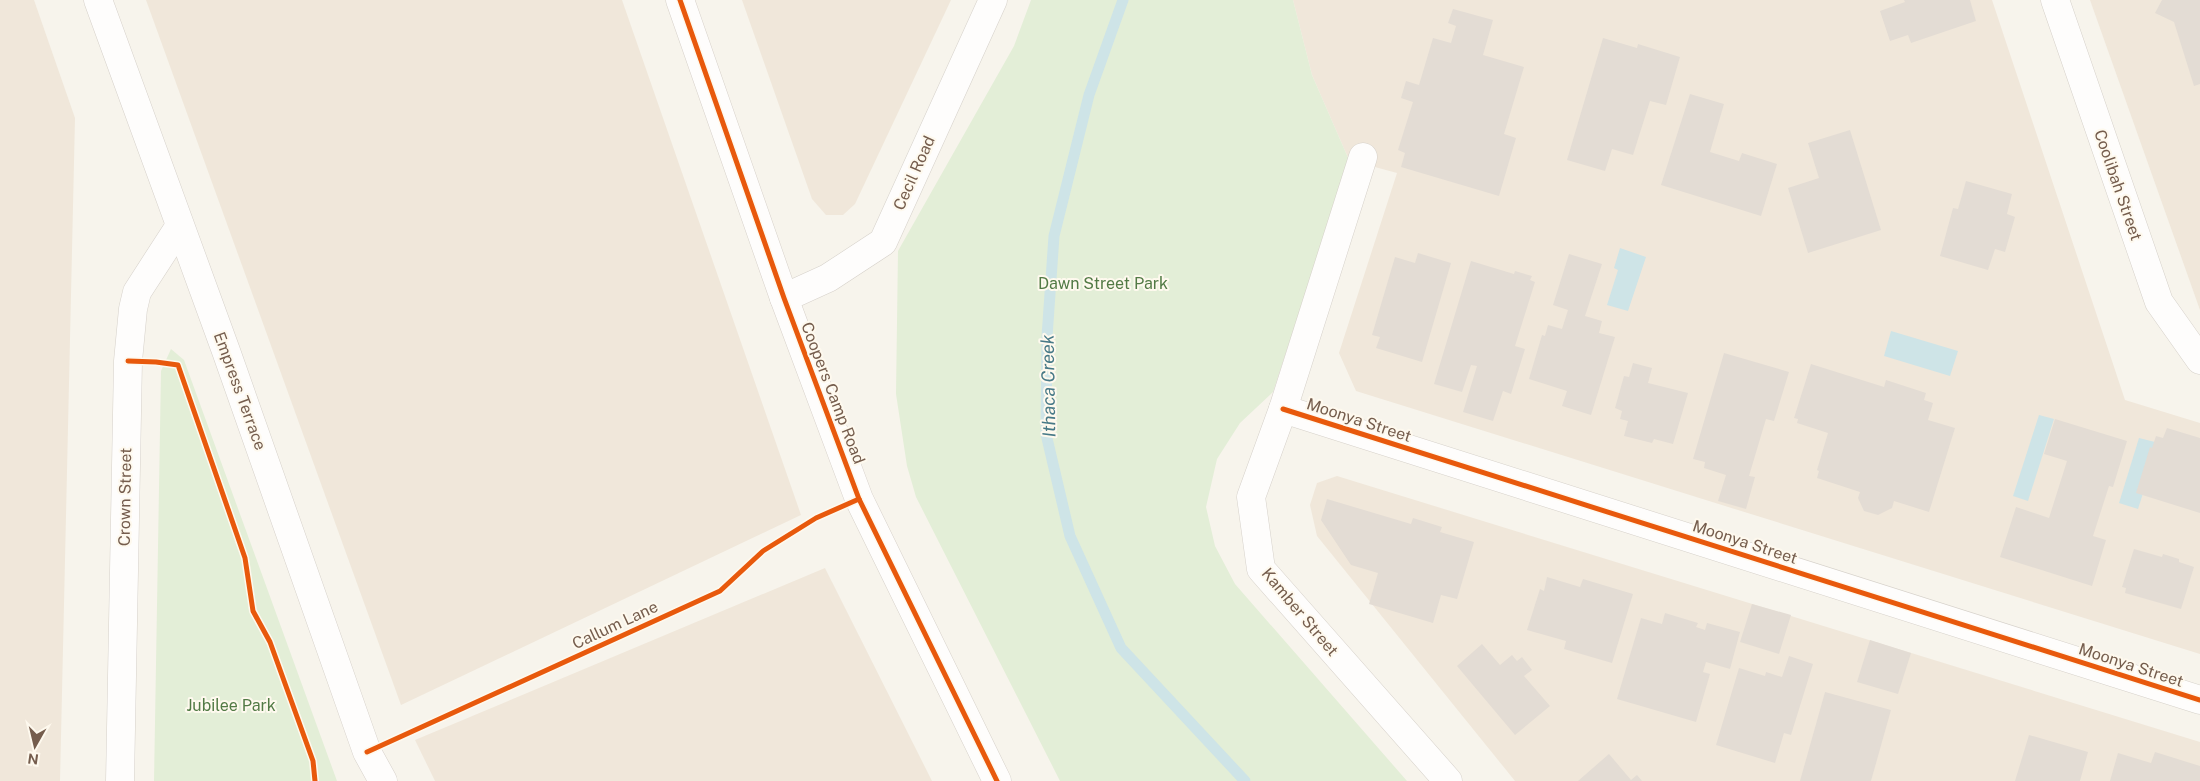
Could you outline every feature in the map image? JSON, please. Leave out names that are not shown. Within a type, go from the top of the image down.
[{"type":"street","name":"Empress Terrace","points":[[98,0],[179,227],[229,360],[367,752],[383,781]]},
{"type":"street","name":"Coopers Camp Road","points":[[680,0],[784,298],[859,499],[996,781]]},
{"type":"street","name":"Cecil Road","points":[[784,298],[828,278],[883,242],[993,0]]},
{"type":"street","name":"Coolibah Street","points":[[2055,0],[2159,302],[2200,360]]},
{"type":"street","name":"Kamber Street","points":[[1363,157],[1283,409],[1251,497],[1261,569],[1448,781]]},
{"type":"street","name":"Crown Street","points":[[120,781],[128,361],[133,310],[141,285],[179,227]]},
{"type":"street","name":"Moonya Street","points":[[1283,409],[2200,700]]},
{"type":"shaded area","points":[[0,0],[34,0],[75,118],[60,781],[0,781]]},
{"type":"shaded area","points":[[146,0],[622,0],[801,515],[401,705]]},
{"type":"shaded area","points":[[742,0],[951,0],[855,204],[843,215],[826,215],[812,199]]},
{"type":"shaded area","points":[[1293,0],[1992,0],[2125,400],[2200,423],[2200,654],[1356,391],[1339,353],[1397,173],[1349,160],[1312,75]]},
{"type":"shaded area","points":[[2090,0],[2200,0],[2200,310]]},
{"type":"shaded area","points":[[1620,248],[1646,257],[1628,311],[1607,305],[1618,270],[1614,268]]},
{"type":"shaded area","points":[[1891,331],[1958,351],[1950,376],[1884,356]]},
{"type":"shaded area","points":[[2039,415],[2054,419],[2028,501],[2013,496]]},
{"type":"shaded area","points":[[2139,438],[2159,443],[2138,509],[2119,503]]},
{"type":"shaded area","points":[[1337,476],[2200,742],[2200,781],[1515,781],[1317,536],[1310,505],[1317,483]]},
{"type":"shaded area","points":[[825,568],[932,781],[435,781],[415,740]]},
{"type":"green space","name":"Dawn Street Park","points":[[1031,0],[1293,0],[1312,75],[1349,160],[1273,392],[1240,423],[1217,459],[1206,507],[1215,546],[1235,584],[1407,781],[1060,781],[916,497],[907,466],[896,394],[898,251],[1014,46]]},
{"type":"green space","name":"Jubilee Park","points":[[171,349],[184,360],[337,781],[154,781],[161,371]]},
{"type":"building","points":[[1904,0],[1970,0],[1976,21],[1911,43],[1908,35],[1890,41],[1880,11],[1905,2]]},
{"type":"building","points":[[2162,0],[2200,0],[2200,84],[2194,86],[2174,22],[2155,13]]},
{"type":"building","points":[[1453,9],[1493,20],[1483,55],[1524,67],[1504,134],[1516,138],[1499,196],[1401,167],[1405,153],[1398,150],[1413,102],[1401,98],[1406,81],[1419,85],[1433,38],[1451,43],[1456,26],[1448,23]]},
{"type":"building","points":[[1603,38],[1637,48],[1638,44],[1680,57],[1666,105],[1650,101],[1633,155],[1612,149],[1605,171],[1567,160]]},
{"type":"building","points":[[1690,94],[1724,104],[1710,152],[1739,161],[1742,153],[1777,164],[1761,216],[1661,185]]},
{"type":"building","points":[[1850,130],[1881,230],[1808,253],[1788,188],[1819,178],[1808,143]]},
{"type":"building","points":[[1966,181],[2012,194],[2007,214],[2015,217],[2005,252],[1995,249],[1988,270],[1940,256],[1953,208],[1958,209]]},
{"type":"building","points":[[1418,253],[1451,263],[1422,362],[1376,348],[1380,337],[1372,335],[1395,257],[1415,263]]},
{"type":"building","points":[[1569,254],[1602,264],[1585,316],[1602,321],[1599,333],[1615,337],[1591,415],[1562,406],[1567,391],[1529,379],[1542,335],[1545,336],[1548,325],[1562,329],[1568,310],[1553,305]]},
{"type":"building","points":[[1471,261],[1514,274],[1515,271],[1532,276],[1530,280],[1535,282],[1515,346],[1525,349],[1511,394],[1503,391],[1493,421],[1463,412],[1477,366],[1471,365],[1462,392],[1434,384]]},
{"type":"building","points":[[1724,353],[1789,372],[1774,421],[1766,419],[1749,476],[1755,477],[1746,509],[1718,501],[1726,475],[1704,468],[1705,462],[1693,459]]},
{"type":"building","points":[[1633,363],[1652,368],[1648,383],[1688,393],[1673,444],[1654,439],[1652,443],[1624,436],[1628,421],[1620,419],[1622,411],[1615,408],[1624,376],[1629,377]]},
{"type":"building","points":[[1811,364],[1884,387],[1886,380],[1926,393],[1924,400],[1933,403],[1928,420],[1955,428],[1929,512],[1894,501],[1892,508],[1878,515],[1864,511],[1858,498],[1860,492],[1817,478],[1819,471],[1817,470],[1828,433],[1797,423],[1798,419],[1794,418]]},
{"type":"building","points":[[2055,419],[2127,441],[2113,487],[2109,486],[2093,536],[2106,540],[2092,586],[2000,557],[2016,507],[2049,518],[2067,461],[2044,454]]},
{"type":"building","points":[[2167,428],[2200,438],[2200,513],[2136,493],[2150,447],[2152,448],[2156,436],[2163,438]]},
{"type":"building","points":[[1327,499],[1411,524],[1413,518],[1442,527],[1440,532],[1474,542],[1457,599],[1441,595],[1433,623],[1369,604],[1378,573],[1351,565],[1321,520]]},
{"type":"building","points":[[2134,549],[2162,557],[2163,554],[2179,559],[2179,562],[2194,567],[2181,609],[2125,593],[2126,588],[2122,587]]},
{"type":"building","points":[[1547,577],[1580,587],[1583,579],[1633,594],[1612,663],[1564,649],[1566,641],[1527,630],[1540,589],[1544,591]]},
{"type":"building","points":[[1752,604],[1791,615],[1779,654],[1740,642]]},
{"type":"building","points":[[1665,613],[1698,623],[1696,627],[1705,630],[1707,623],[1740,632],[1730,669],[1706,662],[1703,672],[1710,674],[1696,722],[1617,699],[1641,618],[1662,624]]},
{"type":"building","points":[[1870,640],[1911,653],[1898,694],[1857,682]]},
{"type":"building","points":[[1482,644],[1500,665],[1512,655],[1517,661],[1522,657],[1532,670],[1524,676],[1550,706],[1515,735],[1457,666]]},
{"type":"building","points":[[1789,656],[1813,664],[1791,735],[1784,733],[1775,763],[1716,745],[1739,668],[1765,676],[1766,672],[1782,677]]},
{"type":"building","points":[[1825,692],[1891,710],[1871,781],[1800,781]]},
{"type":"building","points":[[2029,735],[2088,752],[2080,781],[2015,781]]},
{"type":"building","points":[[2155,752],[2200,766],[2200,781],[2110,781],[2118,753],[2151,763]]},
{"type":"building","points":[[1609,754],[1631,780],[1637,775],[1642,781],[1578,781]]},
{"type":"waterway","name":"Ithaca Creek","points":[[1123,0],[1089,95],[1054,236],[1047,337],[1046,434],[1070,536],[1121,648],[1245,781]]},
{"type":"cycle path","points":[[680,0],[784,298],[859,499],[997,781]]},
{"type":"cycle path","points":[[128,361],[178,365],[245,558],[253,611],[270,642],[313,761],[315,781]]},
{"type":"cycle path","points":[[1283,409],[2200,700]]},
{"type":"cycle path","name":"Callum Lane","points":[[367,752],[720,591],[763,551],[816,518],[859,499]]}]
